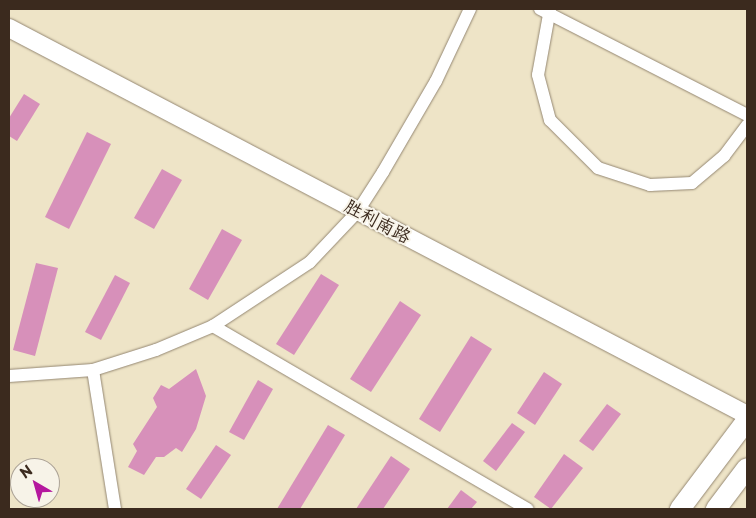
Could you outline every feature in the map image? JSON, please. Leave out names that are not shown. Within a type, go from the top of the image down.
[{"type":"main road","name":"胜利南路","points":[[9,28],[747,415]]},
{"type":"main road","points":[[680,509],[747,420]]},
{"type":"main road","points":[[716,509],[747,468]]},
{"type":"street","points":[[9,376],[93,370],[213,326],[310,262],[358,211],[436,80],[470,9]]},
{"type":"street","points":[[747,115],[546,10],[538,76],[550,120],[598,168],[650,185],[692,183],[724,156],[747,125]]},
{"type":"street","points":[[213,326],[522,508]]},
{"type":"street","points":[[93,370],[115,509]]},
{"type":"building","points":[[24,94],[40,104],[17,141],[9,136],[9,118]]},
{"type":"building","points":[[87,132],[111,144],[69,229],[45,217]]},
{"type":"building","points":[[162,169],[182,180],[154,229],[134,218]]},
{"type":"building","points":[[222,229],[242,240],[208,300],[189,289]]},
{"type":"building","points":[[36,263],[58,268],[35,356],[13,350]]},
{"type":"building","points":[[321,274],[339,285],[294,355],[276,344]]},
{"type":"building","points":[[115,275],[130,283],[101,340],[85,332]]},
{"type":"building","points":[[400,301],[421,315],[371,392],[350,379]]},
{"type":"building","points":[[471,336],[492,349],[440,432],[419,419]]},
{"type":"building","points":[[196,369],[206,396],[196,429],[182,452],[176,448],[164,457],[156,457],[144,475],[128,467],[137,451],[133,444],[157,407],[153,398],[161,385],[169,389]]},
{"type":"building","points":[[544,372],[562,384],[535,425],[517,413]]},
{"type":"building","points":[[258,380],[273,389],[244,440],[229,432]]},
{"type":"building","points":[[607,404],[621,414],[593,451],[579,441]]},
{"type":"building","points":[[512,423],[525,432],[496,471],[483,461]]},
{"type":"building","points":[[328,425],[345,435],[300,509],[277,509]]},
{"type":"building","points":[[216,445],[231,455],[201,499],[186,489]]},
{"type":"building","points":[[564,454],[583,468],[551,509],[534,497]]},
{"type":"building","points":[[391,456],[410,469],[383,509],[356,509]]},
{"type":"building","points":[[461,490],[477,502],[471,509],[447,509]]}]
